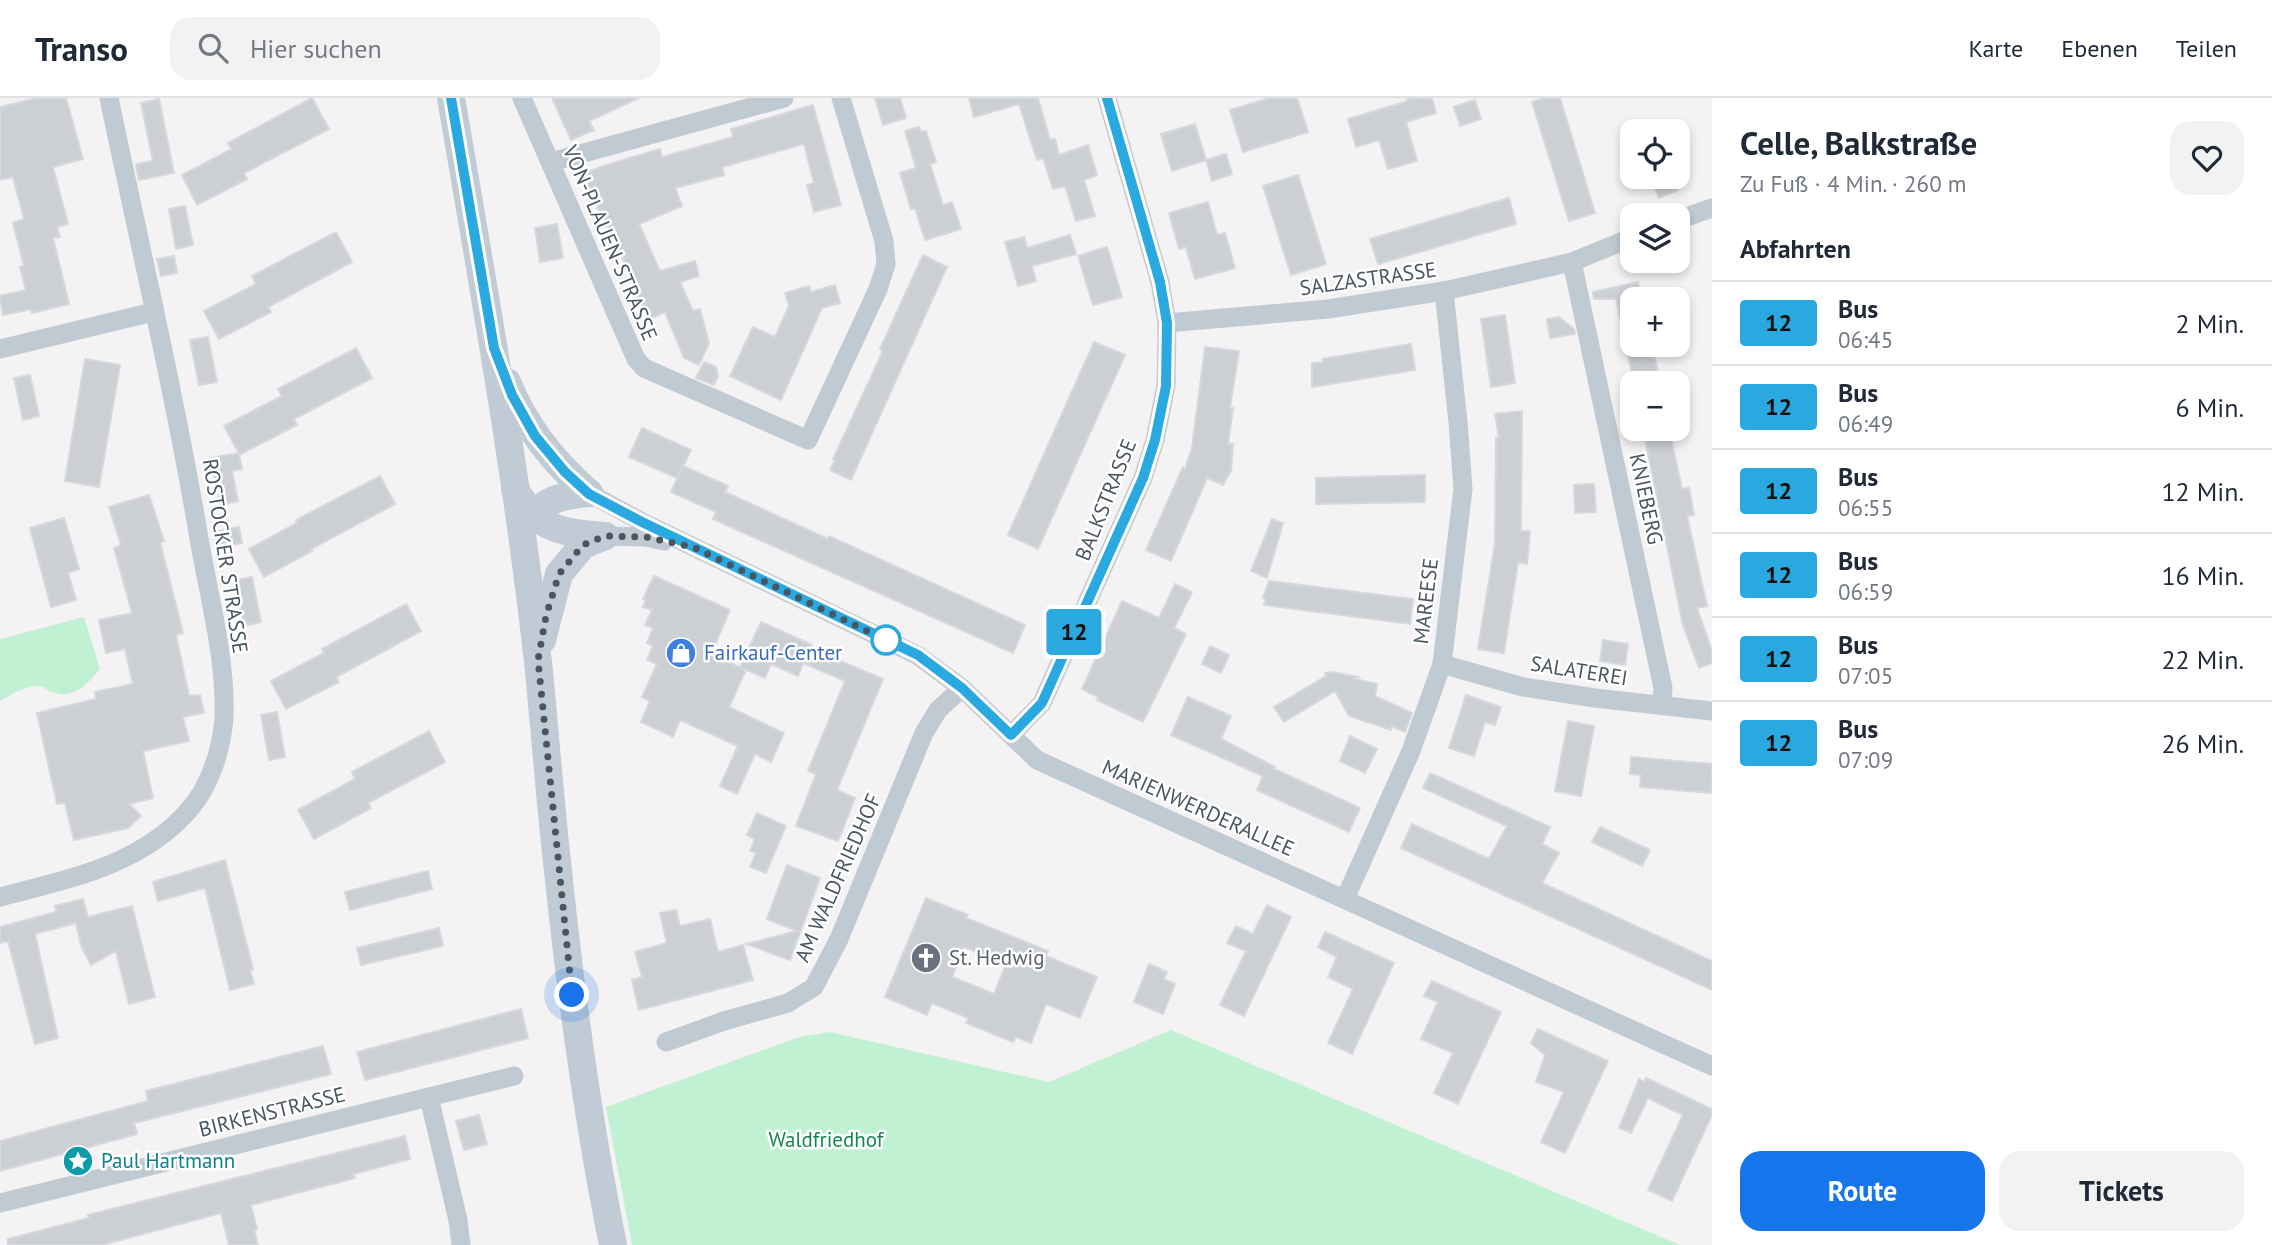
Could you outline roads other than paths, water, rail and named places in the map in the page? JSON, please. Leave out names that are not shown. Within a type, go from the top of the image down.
[{"type":"main road","points":[[451,98],[494,348],[513,487],[526,523],[557,869],[575,1020],[594,1153],[613,1245]]},
{"type":"main road","points":[[494,348],[512,395],[535,436],[565,472],[589,494]]},
{"type":"main road","points":[[526,523],[538,508],[562,496],[589,494]]},
{"type":"main road","points":[[526,523],[566,532],[605,536]]},
{"type":"main road","points":[[538,660],[546,616],[559,574],[583,545],[605,536]]},
{"type":"street","name":"ROSTOCKER STRASSE","points":[[0,897],[95,873],[158,840],[190,809],[215,767],[224,719],[220,662],[183,442],[109,98]]},
{"type":"street","name":"VON-PLAUEN-STRASSE","points":[[522,98],[636,359],[643,368],[808,440],[878,289],[886,264],[884,242],[841,98]]},
{"type":"street","points":[[551,162],[784,98]]},
{"type":"street","name":"BALKSTRASSE","points":[[1011,735],[1042,703],[1143,478],[1155,440],[1166,386],[1167,323],[1160,282],[1107,98]]},
{"type":"street","points":[[1690,215],[1712,208]]},
{"type":"street","name":"SALZASTRASSE","points":[[1167,323],[1328,309],[1444,291],[1572,262],[1620,242]]},
{"type":"street","name":"KNIEBERG","points":[[1572,262],[1663,688],[1662,705]]},
{"type":"street","name":"MAREESE","points":[[1345,899],[1411,751],[1442,664],[1463,489],[1444,291]]},
{"type":"street","points":[[0,349],[153,312]]},
{"type":"street","name":"MARIENWERDERALLEE","points":[[589,494],[918,655],[962,688],[1037,760],[1712,1066]]},
{"type":"street","name":"MARIENWERDERALLEE","points":[[605,536],[646,537],[693,547]]},
{"type":"street","name":"SALATEREI","points":[[1442,664],[1523,687],[1712,711]]},
{"type":"street","name":"AM WALDFRIEDHOF","points":[[666,1042],[723,1021],[788,1003],[814,987],[839,939],[924,733],[939,710],[962,688]]},
{"type":"street","name":"BIRKENSTRASSE","points":[[0,1203],[514,1076]]},
{"type":"street","points":[[429,1097],[458,1220],[461,1245]]},
{"type":"place","name":"Fairkauf-Center","points":[[681,653]]},
{"type":"place","name":"St. Hedwig","points":[[926,958]]},
{"type":"place","name":"Paul Hartmann","points":[[78,1161]]},
{"type":"park label","name":"Waldfriedhof","points":[[826,1140]]}]
